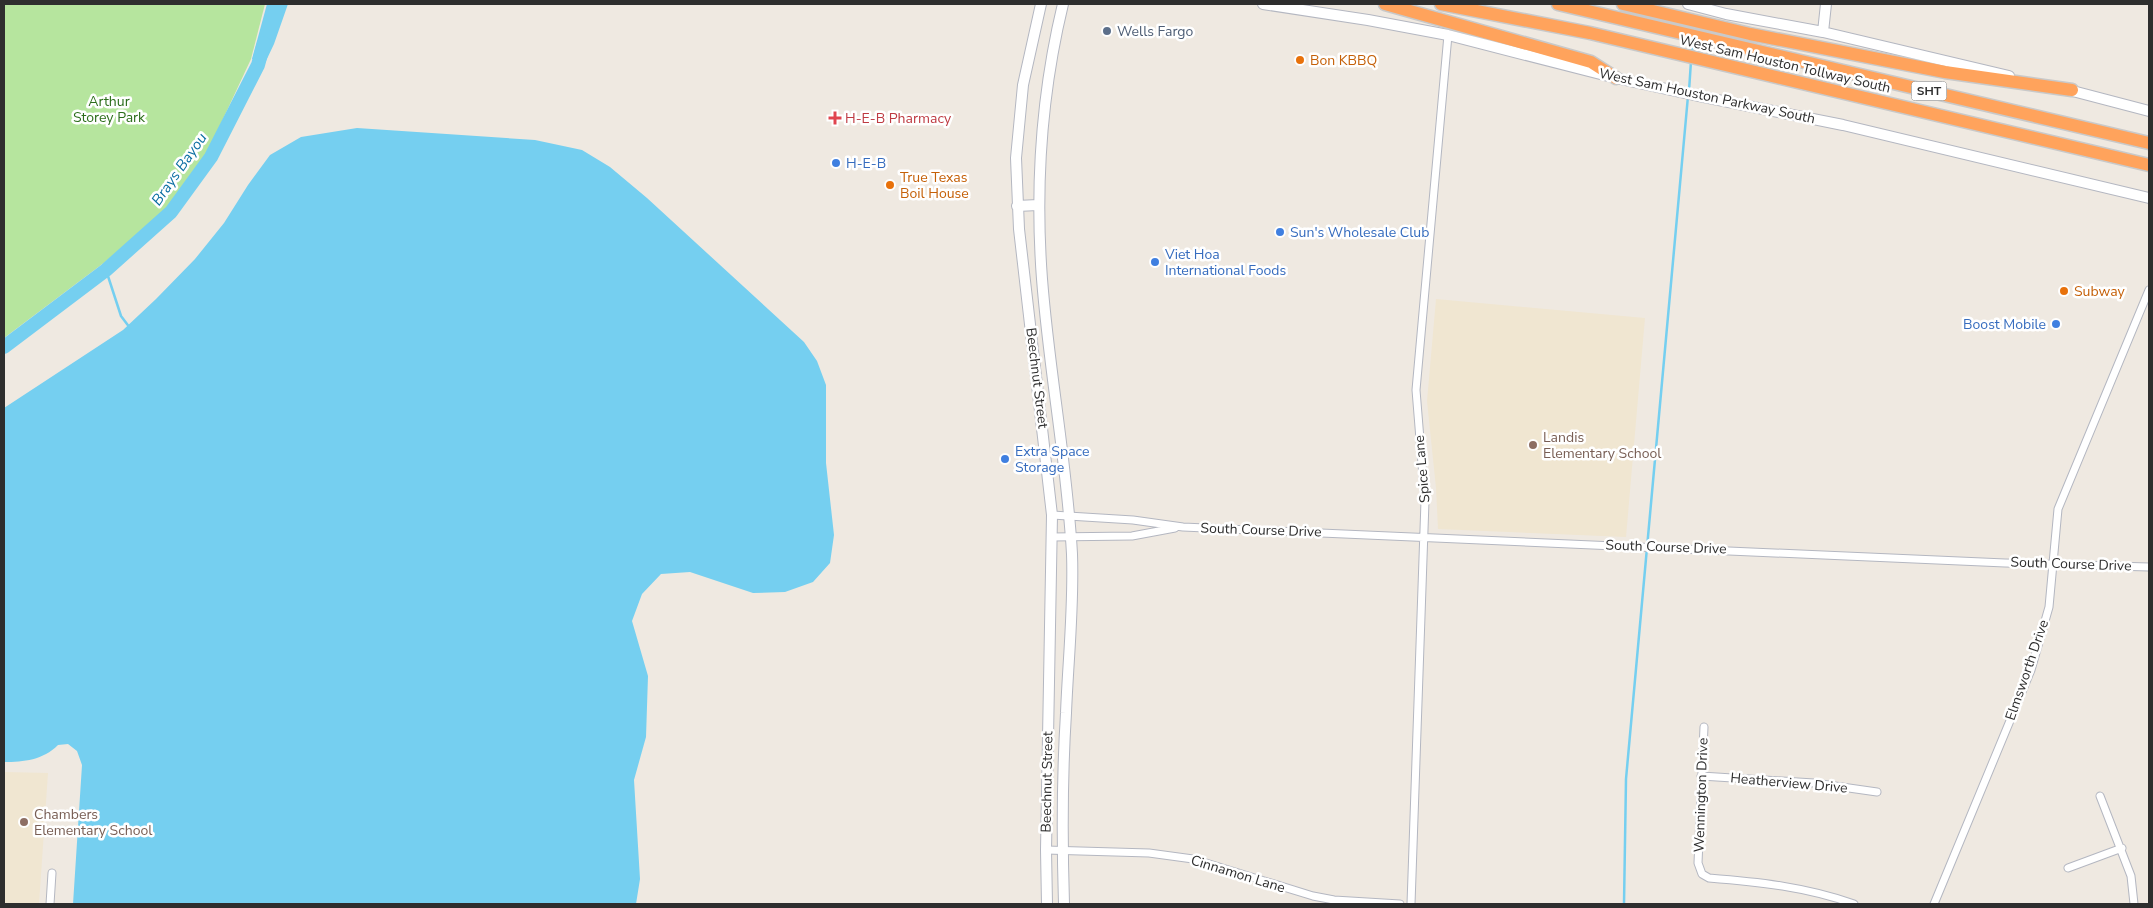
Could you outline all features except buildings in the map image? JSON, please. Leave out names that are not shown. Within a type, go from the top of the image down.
[{"type":"highway","points":[[1385,4],[1591,62],[1616,78]]},
{"type":"highway","name":"West Sam Houston Tollway South","points":[[1441,4],[1532,21],[1720,63],[2149,166]]},
{"type":"highway","name":"West Sam Houston Tollway South","points":[[1558,4],[2149,143]]},
{"type":"highway","points":[[1623,4],[1720,27],[1945,72],[2072,90]]},
{"type":"main road","name":"Beechnut Street","points":[[1041,4],[1026,65],[1019,107],[1016,158],[1017,206],[1052,515],[1046,850],[1047,904]]},
{"type":"main road","name":"West Sam Houston Parkway South","points":[[1263,4],[1448,35],[1616,78],[1843,124],[2149,198]]},
{"type":"main road","points":[[1688,4],[1822,32],[2072,90],[2149,111]]},
{"type":"main road","points":[[1822,32],[1826,4]]},
{"type":"main road","name":"Beechnut Street","points":[[1063,5],[1044,100],[1038,205],[1042,281],[1071,537],[1072,568],[1065,717],[1064,904]]},
{"type":"main road","points":[[1017,206],[1038,205]]},
{"type":"main road","points":[[1032,344],[1048,341]]},
{"type":"main road","points":[[1048,715],[1065,717]]},
{"type":"street","name":"Spice Lane","points":[[1411,904],[1425,537],[1425,500],[1416,390],[1448,35]]},
{"type":"street","name":"Elmsworth Drive","points":[[1934,904],[2031,670],[2049,607],[2058,509],[2149,290]]},
{"type":"street","name":"South Course Drive","points":[[1052,515],[1133,520],[1182,527],[2149,567]]},
{"type":"street","name":"South Course Drive","points":[[1052,537],[1132,536],[1182,527]]},
{"type":"street","name":"Wennington Drive","points":[[1704,727],[1698,863],[1702,874],[1709,878],[1782,885],[1854,904]]},
{"type":"street","name":"Heatherview Drive","points":[[1701,776],[1814,782],[1877,792]]},
{"type":"street","points":[[2100,796],[2122,848],[2131,876],[2134,904]]},
{"type":"street","points":[[2068,868],[2122,848]]},
{"type":"street","name":"Cinnamon Lane","points":[[1046,850],[1149,854],[1193,860],[1313,896],[1343,901],[1400,904]]},
{"type":"street","points":[[50,904],[52,873]]},
{"type":"shaded area","name":"Landis Elementary School","points":[[1436,299],[1645,318],[1626,537],[1438,529],[1436,488],[1427,401]]},
{"type":"shaded area","name":"Chambers Elementary School","points":[[4,772],[48,773],[39,904],[4,904]]},
{"type":"green space","name":"Arthur Storey Park","points":[[4,4],[265,4],[251,59],[209,149],[168,209],[105,262],[4,338]]},
{"type":"water","points":[[267,4],[288,4],[265,63],[252,59]]},
{"type":"water","points":[[357,128],[535,140],[582,150],[610,167],[647,198],[804,342],[817,361],[826,385],[826,463],[834,535],[830,563],[813,582],[785,592],[753,593],[690,572],[661,574],[642,594],[632,621],[648,676],[646,737],[634,780],[640,879],[636,904],[73,904],[82,765],[77,751],[68,744],[58,745],[40,757],[4,762],[4,408],[123,330],[156,299],[195,259],[224,223],[270,155],[301,137]]},
{"type":"waterway","points":[[1692,53],[1693,39]]},
{"type":"waterway","name":"Brays Bayou","points":[[4,347],[106,270],[171,212],[211,157],[258,65],[264,43]]},
{"type":"waterway","points":[[1689,91],[1691,61]]},
{"type":"waterway","points":[[1624,904],[1626,779],[1688,96]]},
{"type":"waterway","points":[[106,270],[121,316],[130,328]]},
{"type":"place","name":"Wells Fargo","points":[[1107,31]]},
{"type":"place","name":"Bon KBBQ","points":[[1300,60]]},
{"type":"place","name":"H-E-B Pharmacy","points":[[835,118]]},
{"type":"place","name":"H-E-B","points":[[836,163]]},
{"type":"place","name":"True Texas Boil House","points":[[890,185]]},
{"type":"place","name":"Sun's Wholesale Club","points":[[1280,232]]},
{"type":"place","name":"Viet Hoa International Foods","points":[[1155,262]]},
{"type":"place","name":"Subway","points":[[2064,291]]},
{"type":"place","name":"Boost Mobile","points":[[2056,324]]},
{"type":"place","name":"Landis Elementary School","points":[[1533,445]]},
{"type":"place","name":"Extra Space Storage","points":[[1005,459]]},
{"type":"place","name":"Chambers Elementary School","points":[[24,822]]}]
